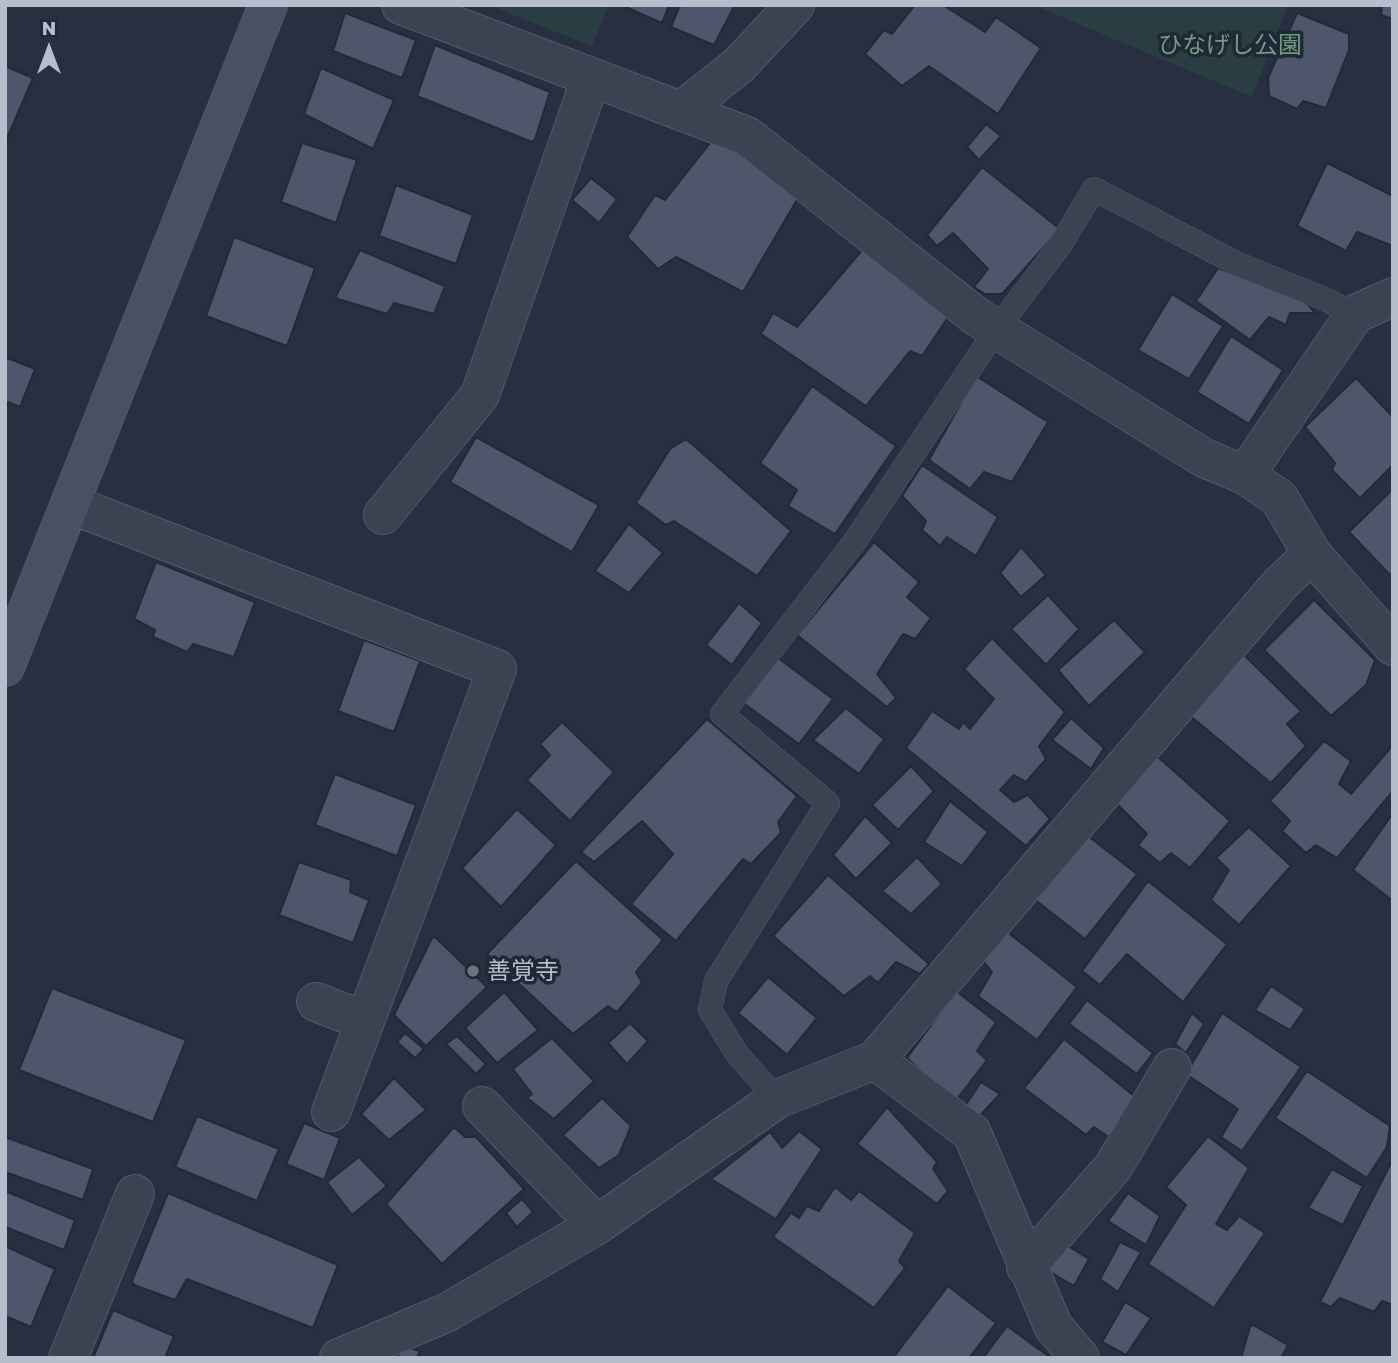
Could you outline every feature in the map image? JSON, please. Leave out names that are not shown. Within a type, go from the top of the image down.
[{"type":"street","points":[[5,667],[268,5]]},
{"type":"street","points":[[401,5],[747,136],[996,330],[1204,458],[1245,475],[1279,498],[1312,554],[1393,646]]},
{"type":"street","points":[[681,111],[739,65],[795,5]]},
{"type":"street","points":[[383,515],[480,395],[592,78]]},
{"type":"street","points":[[1245,475],[1355,314],[1393,297]]},
{"type":"street","points":[[70,505],[497,669],[331,1112]]},
{"type":"street","points":[[339,1358],[446,1313],[597,1224],[777,1099],[875,1060],[1280,584],[1312,554]]},
{"type":"street","points":[[316,1002],[365,1021]]},
{"type":"street","points":[[875,1060],[972,1133],[1053,1326],[1080,1358]]},
{"type":"street","points":[[1026,1266],[1113,1167],[1172,1068]]},
{"type":"street","points":[[482,1106],[597,1224]]},
{"type":"street","points":[[68,1358],[135,1194]]},
{"type":"lane","points":[[777,1099],[737,1054],[710,1010],[716,981],[828,803],[722,714],[855,541],[996,330],[1061,244],[1094,189],[1234,262],[1355,314]]},
{"type":"green space","points":[[488,5],[609,5],[592,46]]},
{"type":"green space","name":"ひなげし公園","points":[[1033,5],[1288,5],[1252,97]]},
{"type":"building","points":[[621,5],[669,5],[662,23]]},
{"type":"building","points":[[680,5],[735,5],[714,45],[671,27]]},
{"type":"building","points":[[915,5],[943,5],[985,32],[996,17],[1041,48],[998,114],[929,66],[902,86],[865,54],[884,30],[892,34]]},
{"type":"building","points":[[1382,5],[1393,5],[1393,19],[1381,15]]},
{"type":"building","points":[[345,13],[416,40],[402,78],[333,51]]},
{"type":"building","points":[[1297,13],[1349,34],[1349,50],[1326,108],[1303,101],[1297,109],[1269,96],[1268,78]]},
{"type":"building","points":[[435,45],[550,92],[535,139],[532,142],[417,96]]},
{"type":"building","points":[[5,66],[33,78],[5,143]]},
{"type":"building","points":[[321,68],[394,100],[373,149],[304,114]]},
{"type":"building","points":[[986,124],[1001,136],[979,160],[967,147]]},
{"type":"building","points":[[714,138],[801,193],[743,292],[676,257],[658,269],[627,237],[655,195],[665,200]]},
{"type":"building","points":[[302,143],[357,160],[336,223],[281,202]]},
{"type":"building","points":[[1327,163],[1393,196],[1393,246],[1357,232],[1346,251],[1297,226]]},
{"type":"building","points":[[982,167],[1060,229],[1002,294],[985,294],[974,287],[988,269],[953,233],[937,246],[927,235]]},
{"type":"building","points":[[591,178],[617,199],[599,223],[572,200]]},
{"type":"building","points":[[396,185],[473,215],[456,264],[379,236]]},
{"type":"building","points":[[234,237],[315,268],[287,346],[206,316]]},
{"type":"building","points":[[863,249],[949,316],[922,356],[910,351],[866,406],[761,334],[773,313],[797,327]]},
{"type":"building","points":[[360,250],[445,286],[434,314],[394,303],[387,314],[335,298]]},
{"type":"building","points":[[1218,268],[1306,302],[1315,313],[1290,313],[1286,325],[1269,317],[1250,340],[1196,301]]},
{"type":"building","points":[[1172,294],[1223,326],[1189,379],[1138,350]]},
{"type":"building","points":[[1231,336],[1283,370],[1249,424],[1197,392]]},
{"type":"building","points":[[5,357],[35,369],[20,407],[8,402],[5,408]]},
{"type":"building","points":[[976,376],[1048,422],[1012,482],[984,472],[970,489],[929,460]]},
{"type":"building","points":[[1356,378],[1393,417],[1393,465],[1360,498],[1332,470],[1335,463],[1305,427]]},
{"type":"building","points":[[812,386],[896,446],[835,534],[788,506],[797,490],[760,463]]},
{"type":"building","points":[[476,437],[599,505],[572,552],[450,482]]},
{"type":"building","points":[[686,439],[791,531],[757,576],[674,521],[666,525],[636,503],[670,449]]},
{"type":"building","points":[[922,465],[998,517],[976,556],[947,537],[940,546],[922,530],[926,521],[902,496]]},
{"type":"building","points":[[1393,489],[1393,578],[1349,532]]},
{"type":"building","points":[[629,524],[663,553],[629,593],[595,571]]},
{"type":"building","points":[[874,542],[919,582],[907,597],[931,618],[915,639],[903,634],[877,674],[896,698],[887,707],[797,635]]},
{"type":"building","points":[[1021,547],[1046,575],[1021,597],[1000,573]]},
{"type":"building","points":[[156,562],[255,602],[234,657],[193,644],[187,652],[153,637],[155,630],[134,619]]},
{"type":"building","points":[[1048,595],[1079,629],[1046,665],[1011,629]]},
{"type":"building","points":[[1314,600],[1375,660],[1366,685],[1331,716],[1264,650]]},
{"type":"building","points":[[739,603],[762,623],[732,665],[706,645]]},
{"type":"building","points":[[1114,620],[1145,652],[1089,706],[1058,670]]},
{"type":"building","points":[[992,638],[1065,712],[1039,746],[1046,759],[1026,782],[1014,775],[1000,790],[1014,802],[1028,795],[1050,819],[1026,846],[906,748],[932,711],[959,729],[963,722],[970,729],[994,699],[964,669]]},
{"type":"building","points":[[364,640],[420,661],[394,732],[338,711]]},
{"type":"building","points":[[1239,650],[1301,711],[1287,724],[1306,746],[1271,783],[1182,709]]},
{"type":"building","points":[[778,658],[833,699],[799,744],[742,702]]},
{"type":"building","points":[[846,708],[884,739],[859,774],[813,740]]},
{"type":"building","points":[[1071,718],[1104,748],[1091,769],[1052,740]]},
{"type":"building","points":[[707,719],[797,796],[778,822],[781,833],[751,864],[743,859],[676,941],[631,904],[673,854],[642,821],[594,862],[581,852]]},
{"type":"building","points":[[562,722],[614,772],[570,821],[527,780],[550,755],[540,744]]},
{"type":"building","points":[[1324,741],[1351,761],[1339,784],[1351,794],[1393,745],[1393,791],[1337,858],[1316,845],[1306,853],[1282,831],[1290,821],[1270,801]]},
{"type":"building","points":[[1158,757],[1230,821],[1190,868],[1171,853],[1160,863],[1138,845],[1147,834],[1115,802]]},
{"type":"building","points":[[911,766],[934,791],[898,830],[872,805]]},
{"type":"building","points":[[335,774],[416,805],[397,856],[315,825]]},
{"type":"building","points":[[950,801],[988,832],[962,866],[924,842]]},
{"type":"building","points":[[517,809],[556,845],[501,907],[462,868]]},
{"type":"building","points":[[865,816],[892,843],[856,879],[833,855]]},
{"type":"building","points":[[1391,816],[1393,817],[1393,901],[1353,870]]},
{"type":"building","points":[[1249,827],[1291,866],[1239,925],[1211,900],[1229,870],[1216,858]]},
{"type":"building","points":[[1079,829],[1137,874],[1085,939],[1029,895]]},
{"type":"building","points":[[917,857],[942,884],[911,914],[882,891]]},
{"type":"building","points":[[576,861],[663,940],[636,972],[642,983],[617,1012],[608,1006],[573,1034],[487,954]]},
{"type":"building","points":[[299,862],[351,880],[350,892],[369,900],[353,943],[279,915]]},
{"type":"building","points":[[828,875],[929,964],[920,974],[896,962],[878,983],[870,976],[844,996],[773,936]]},
{"type":"building","points":[[1148,881],[1227,944],[1183,1002],[1127,954],[1100,985],[1082,971]]},
{"type":"building","points":[[1006,931],[1077,987],[1037,1040],[978,996],[992,972],[982,959]]},
{"type":"building","points":[[435,937],[487,987],[426,1046],[394,1015],[432,938]]},
{"type":"building","points":[[768,977],[817,1018],[787,1055],[738,1013]]},
{"type":"building","points":[[1271,986],[1305,1009],[1290,1030],[1255,1010]]},
{"type":"building","points":[[52,988],[186,1040],[153,1122],[19,1070]]},
{"type":"building","points":[[956,991],[996,1022],[977,1051],[987,1060],[954,1103],[907,1058]]},
{"type":"building","points":[[504,992],[538,1030],[497,1063],[465,1028]]},
{"type":"building","points":[[1087,1000],[1153,1053],[1137,1074],[1069,1024]]},
{"type":"building","points":[[1192,1013],[1204,1024],[1186,1053],[1175,1044]]},
{"type":"building","points":[[1222,1013],[1301,1067],[1242,1151],[1221,1137],[1238,1109],[1186,1074]]},
{"type":"building","points":[[630,1023],[648,1041],[627,1064],[608,1043]]},
{"type":"building","points":[[405,1033],[424,1049],[415,1058],[397,1042]]},
{"type":"building","points":[[457,1036],[486,1064],[476,1074],[446,1044]]},
{"type":"building","points":[[552,1038],[594,1081],[554,1119],[527,1098],[532,1094],[513,1069]]},
{"type":"building","points":[[1064,1039],[1134,1096],[1110,1138],[1094,1127],[1086,1135],[1024,1088]]},
{"type":"building","points":[[1307,1071],[1390,1126],[1387,1147],[1367,1178],[1275,1118]]},
{"type":"building","points":[[394,1078],[426,1110],[389,1140],[361,1114]]},
{"type":"building","points":[[981,1082],[1000,1094],[976,1120],[963,1109]]},
{"type":"building","points":[[602,1098],[631,1126],[619,1155],[599,1168],[563,1135]]},
{"type":"building","points":[[887,1107],[937,1162],[933,1169],[948,1191],[937,1204],[857,1144]]},
{"type":"building","points":[[197,1116],[279,1149],[257,1201],[175,1167]]},
{"type":"building","points":[[304,1123],[340,1138],[324,1180],[286,1164]]},
{"type":"building","points":[[454,1127],[465,1137],[476,1137],[524,1189],[442,1264],[386,1204]]},
{"type":"building","points":[[799,1131],[822,1149],[776,1219],[711,1179],[770,1132],[782,1148]]},
{"type":"building","points":[[1208,1136],[1249,1168],[1216,1224],[1227,1230],[1239,1216],[1265,1233],[1214,1308],[1148,1264],[1186,1205],[1166,1187]]},
{"type":"building","points":[[5,1137],[93,1169],[83,1200],[5,1172]]},
{"type":"building","points":[[359,1157],[387,1186],[352,1215],[327,1182]]},
{"type":"building","points":[[1393,1159],[1393,1305],[1382,1301],[1374,1312],[1340,1298],[1331,1307],[1320,1302]]},
{"type":"building","points":[[1332,1169],[1363,1186],[1343,1225],[1308,1208]]},
{"type":"building","points":[[835,1187],[851,1200],[859,1191],[915,1233],[899,1261],[905,1268],[874,1308],[773,1237],[791,1213],[799,1218],[807,1206],[819,1211]]},
{"type":"building","points":[[5,1191],[75,1220],[64,1250],[5,1227]]},
{"type":"building","points":[[168,1193],[338,1265],[313,1328],[187,1279],[175,1300],[134,1285],[132,1281]]},
{"type":"building","points":[[1128,1193],[1160,1216],[1146,1245],[1108,1221]]},
{"type":"building","points":[[522,1199],[533,1212],[517,1227],[506,1213]]},
{"type":"building","points":[[1120,1242],[1141,1252],[1118,1292],[1100,1279]]},
{"type":"building","points":[[1063,1243],[1089,1259],[1074,1286],[1047,1270]]},
{"type":"building","points":[[5,1246],[55,1269],[31,1327],[5,1316]]},
{"type":"building","points":[[948,1286],[996,1323],[969,1358],[893,1358]]},
{"type":"building","points":[[1125,1302],[1151,1318],[1126,1355],[1102,1342]]},
{"type":"building","points":[[113,1310],[174,1336],[165,1358],[93,1358]]},
{"type":"building","points":[[1253,1325],[1288,1345],[1281,1358],[1241,1358],[1250,1327]]},
{"type":"building","points":[[1007,1326],[1051,1358],[983,1358]]},
{"type":"building","points":[[402,1346],[420,1351],[417,1358],[397,1358]]},
{"type":"place","name":"善覚寺","points":[[473,971]]}]
